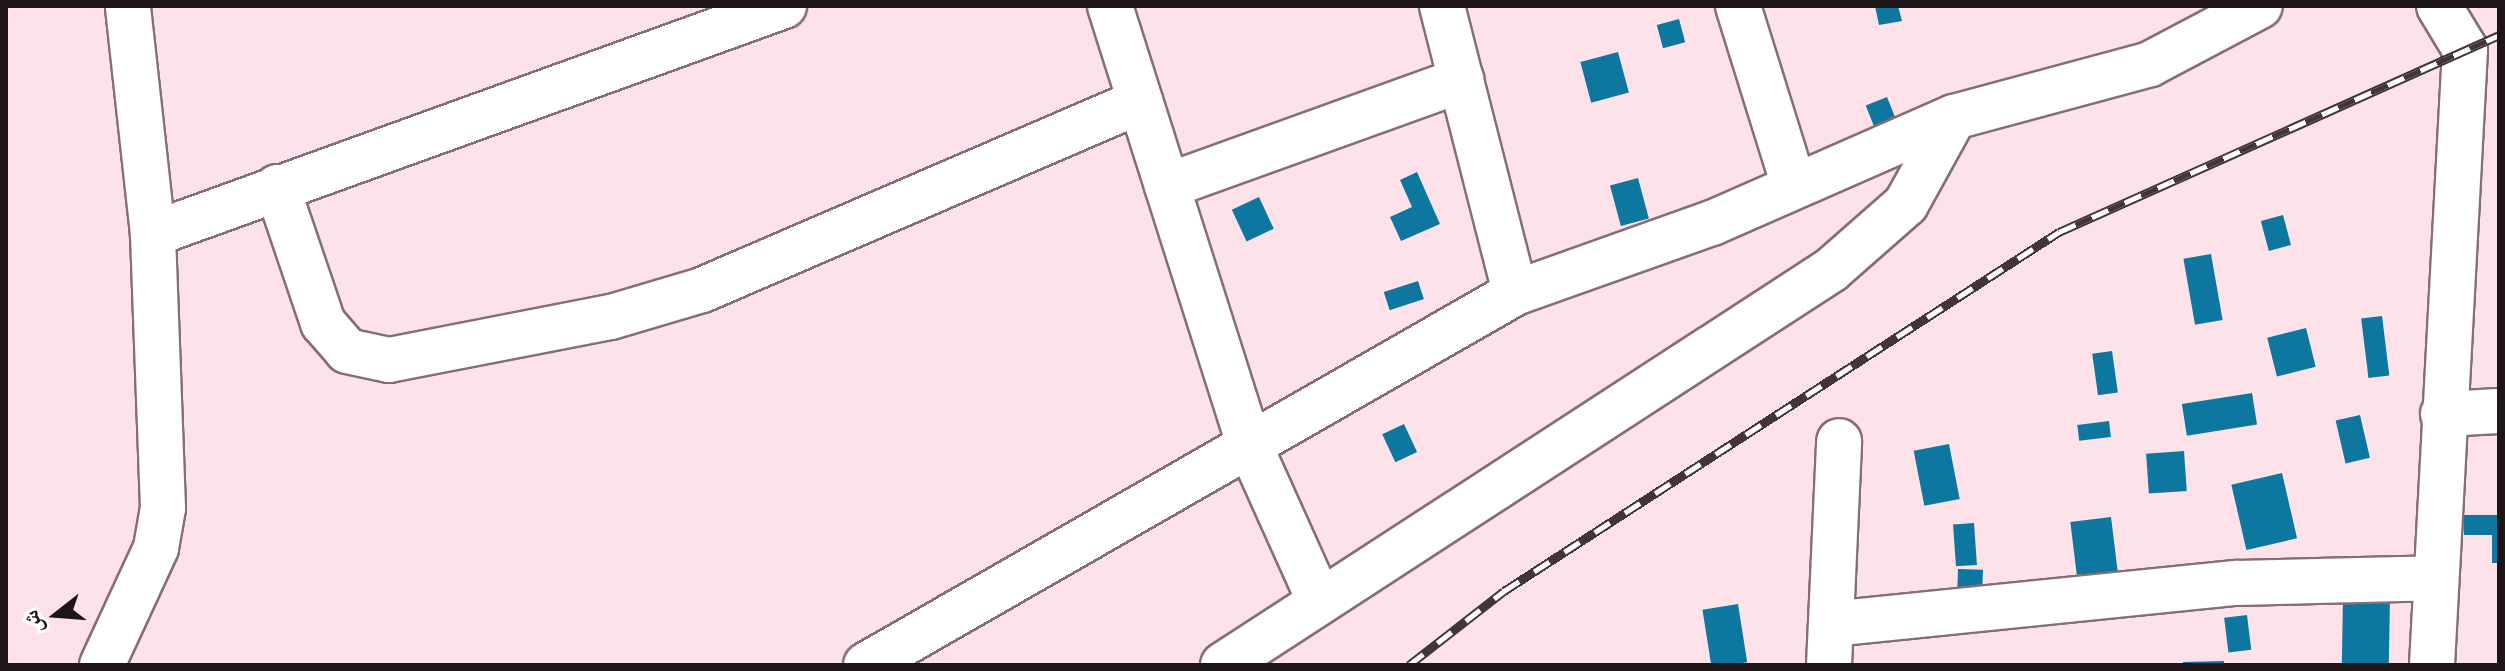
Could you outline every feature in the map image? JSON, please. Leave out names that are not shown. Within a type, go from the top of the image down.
[{"type":"street","points":[[102,665],[156,548],[163,508],[153,234],[128,6]]},
{"type":"street","points":[[153,234],[784,6]]},
{"type":"street","points":[[1110,6],[1249,444],[1319,600]]},
{"type":"street","points":[[1442,6],[1515,293]]},
{"type":"street","points":[[1738,6],[1793,183]]},
{"type":"street","points":[[866,665],[1515,293],[1712,223],[1793,183],[1954,117],[2150,64],[2260,6]]},
{"type":"street","points":[[2432,665],[2443,414],[2465,49],[2439,6]]},
{"type":"street","points":[[1167,186],[1461,80]]},
{"type":"street","points":[[277,187],[323,323],[347,351],[389,360],[611,317],[702,290],[1140,101]]},
{"type":"street","points":[[1223,665],[1831,270],[1906,204],[1954,117]]},
{"type":"street","points":[[2443,414],[2499,411]]},
{"type":"street","points":[[1839,441],[1830,644],[2238,583],[2436,578]]},
{"type":"building","points":[[1875,6],[1898,6],[1902,21],[1879,25]]},
{"type":"building","points":[[1679,19],[1685,42],[1663,48],[1657,25]]},
{"type":"building","points":[[1618,52],[1629,93],[1591,103],[1580,62]]},
{"type":"building","points":[[1887,97],[1895,117],[1874,126],[1866,106]]},
{"type":"building","points":[[1417,172],[1440,224],[1401,241],[1390,217],[1412,207],[1400,180]]},
{"type":"building","points":[[1638,178],[1649,219],[1621,226],[1610,186]]},
{"type":"building","points":[[1259,197],[1274,229],[1247,241],[1232,210]]},
{"type":"building","points":[[2283,215],[2291,245],[2269,251],[2261,221]]},
{"type":"building","points":[[2211,254],[2223,320],[2195,325],[2183,259]]},
{"type":"building","points":[[1418,281],[1424,299],[1390,310],[1384,292]]},
{"type":"building","points":[[2382,316],[2389,376],[2368,378],[2361,319]]},
{"type":"building","points":[[2306,328],[2316,367],[2277,376],[2267,338]]},
{"type":"building","points":[[2112,351],[2118,393],[2098,395],[2092,354]]},
{"type":"building","points":[[2252,393],[2257,425],[2187,436],[2182,404]]},
{"type":"building","points":[[2360,415],[2370,458],[2346,463],[2336,421]]},
{"type":"building","points":[[2109,421],[2111,437],[2079,441],[2077,425]]},
{"type":"building","points":[[1404,424],[1417,452],[1395,462],[1382,434]]},
{"type":"building","points":[[1949,444],[1960,499],[1924,506],[1914,451]]},
{"type":"building","points":[[2184,451],[2187,491],[2149,494],[2146,454]]},
{"type":"building","points":[[2282,473],[2297,538],[2246,550],[2231,485]]},
{"type":"building","points":[[2464,515],[2499,515],[2499,563],[2492,563],[2492,535],[2464,535]]},
{"type":"building","points":[[2111,517],[2119,584],[2078,588],[2070,522]]},
{"type":"building","points":[[1974,523],[1977,565],[1956,566],[1953,524]]},
{"type":"building","points":[[1958,569],[1983,570],[1982,603],[1957,602]]},
{"type":"building","points":[[2343,596],[2390,597],[2389,665],[2342,665]]},
{"type":"building","points":[[1738,604],[1747,662],[1711,665],[1702,610]]},
{"type":"building","points":[[2247,615],[2251,650],[2228,653],[2224,618]]},
{"type":"building","points":[[2224,661],[2224,665],[2183,665],[2183,662]]},
{"type":"railway","points":[[1409,665],[1504,591],[2059,232],[2499,35]]}]
